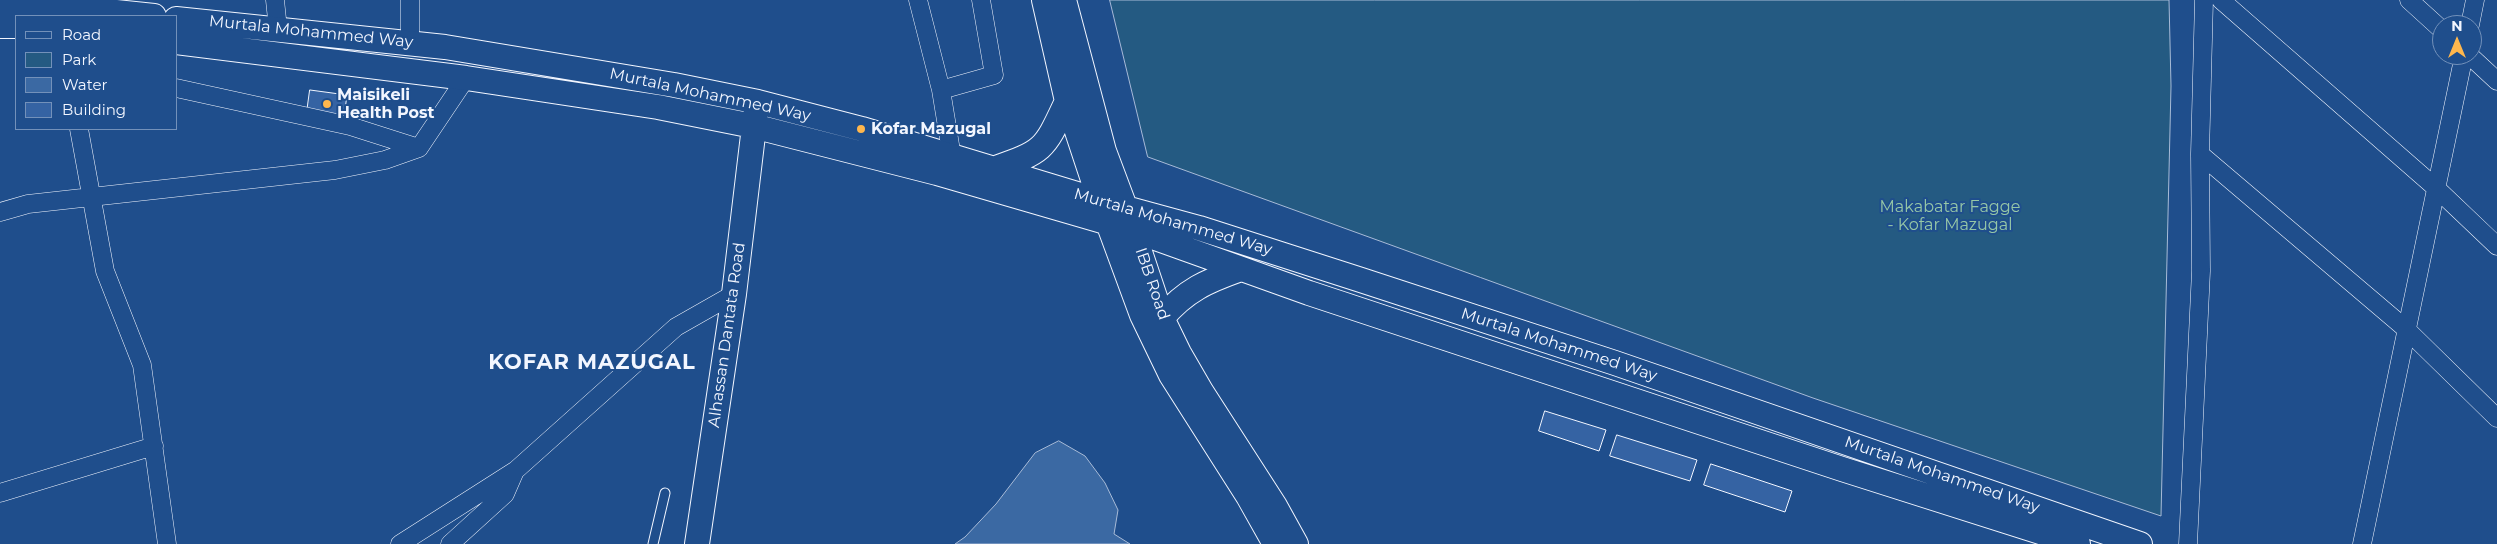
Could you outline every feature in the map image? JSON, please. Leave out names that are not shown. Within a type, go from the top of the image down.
[{"type":"main road","name":"IBB Road","points":[[1044,0],[1067,101],[1100,201],[1156,346],[1275,544]]},
{"type":"main road","name":"IBB Road","points":[[1064,0],[1104,151],[1125,206],[1162,318],[1196,383],[1275,506],[1296,544]]},
{"type":"main road","points":[[0,5],[48,4],[145,15]]},
{"type":"main road","name":"Murtala Mohammed Way","points":[[178,18],[410,42],[674,84],[758,102],[862,130],[1100,201],[1125,206],[1361,280],[1850,443],[2140,544]]},
{"type":"main road","points":[[0,26],[15,26]]},
{"type":"main road","name":"Murtala Mohammed Way","points":[[178,42],[466,78],[658,107],[753,126],[936,172],[1133,230],[1241,269],[1842,469],[2078,544]]},
{"type":"main road","points":[[993,169],[1038,151],[1048,141],[1067,101]]},
{"type":"main road","name":"Alhassan Dantata Road","points":[[697,544],[734,294],[753,126],[758,102]]},
{"type":"main road","points":[[1162,318],[1184,295],[1204,283],[1241,269]]},
{"type":"main road","points":[[1842,469],[1850,443]]},
{"type":"street","points":[[275,0],[278,29]]},
{"type":"street","points":[[410,0],[410,42]]},
{"type":"street","points":[[918,0],[941,90],[952,157]]},
{"type":"street","points":[[941,90],[994,74],[981,0]]},
{"type":"street","points":[[2188,544],[2201,272],[2200,154],[2204,0]]},
{"type":"street","points":[[2222,0],[2436,188],[2497,246]]},
{"type":"street","points":[[2409,0],[2432,21]]},
{"type":"street","points":[[2472,15],[2475,0]]},
{"type":"street","points":[[2362,544],[2462,65]]},
{"type":"street","points":[[2480,65],[2497,81]]},
{"type":"street","points":[[0,212],[28,204],[335,170],[385,160],[419,148],[466,78]]},
{"type":"street","points":[[178,88],[350,126],[419,148]]},
{"type":"street","points":[[78,130],[105,270],[142,365],[168,544]]},
{"type":"street","points":[[2200,154],[2406,329],[2497,418]]},
{"type":"street","points":[[400,544],[516,470],[676,327],[734,294]]},
{"type":"street","points":[[0,493],[154,446]]},
{"type":"street","points":[[450,544],[505,494],[516,470]]},
{"type":"lane","points":[[653,544],[665,493]]},
{"type":"green space","name":"Makabatar Fagge - Kofar Mazugal","points":[[1110,0],[2169,0],[2171,86],[2161,516],[1813,398],[1148,157]]},
{"type":"water","points":[[1059,441],[1085,456],[1105,483],[1118,510],[1114,534],[1130,544],[955,544],[965,537],[996,504],[1035,453]]},
{"type":"building","name":"Maisikeli Health Post","points":[[310,90],[347,95],[344,117],[307,112]]},
{"type":"building","points":[[1545,411],[1606,430],[1599,451],[1539,431]]},
{"type":"building","points":[[1617,435],[1697,460],[1690,481],[1610,456]]},
{"type":"building","points":[[1711,464],[1792,491],[1785,512],[1704,485]]},
{"type":"place","name":"Maisikeli Health Post","points":[[327,104]]},
{"type":"place","name":"Kofar Mazugal","points":[[861,129]]},
{"type":"district","name":"KOFAR MAZUGAL","points":[[592,363]]}]
